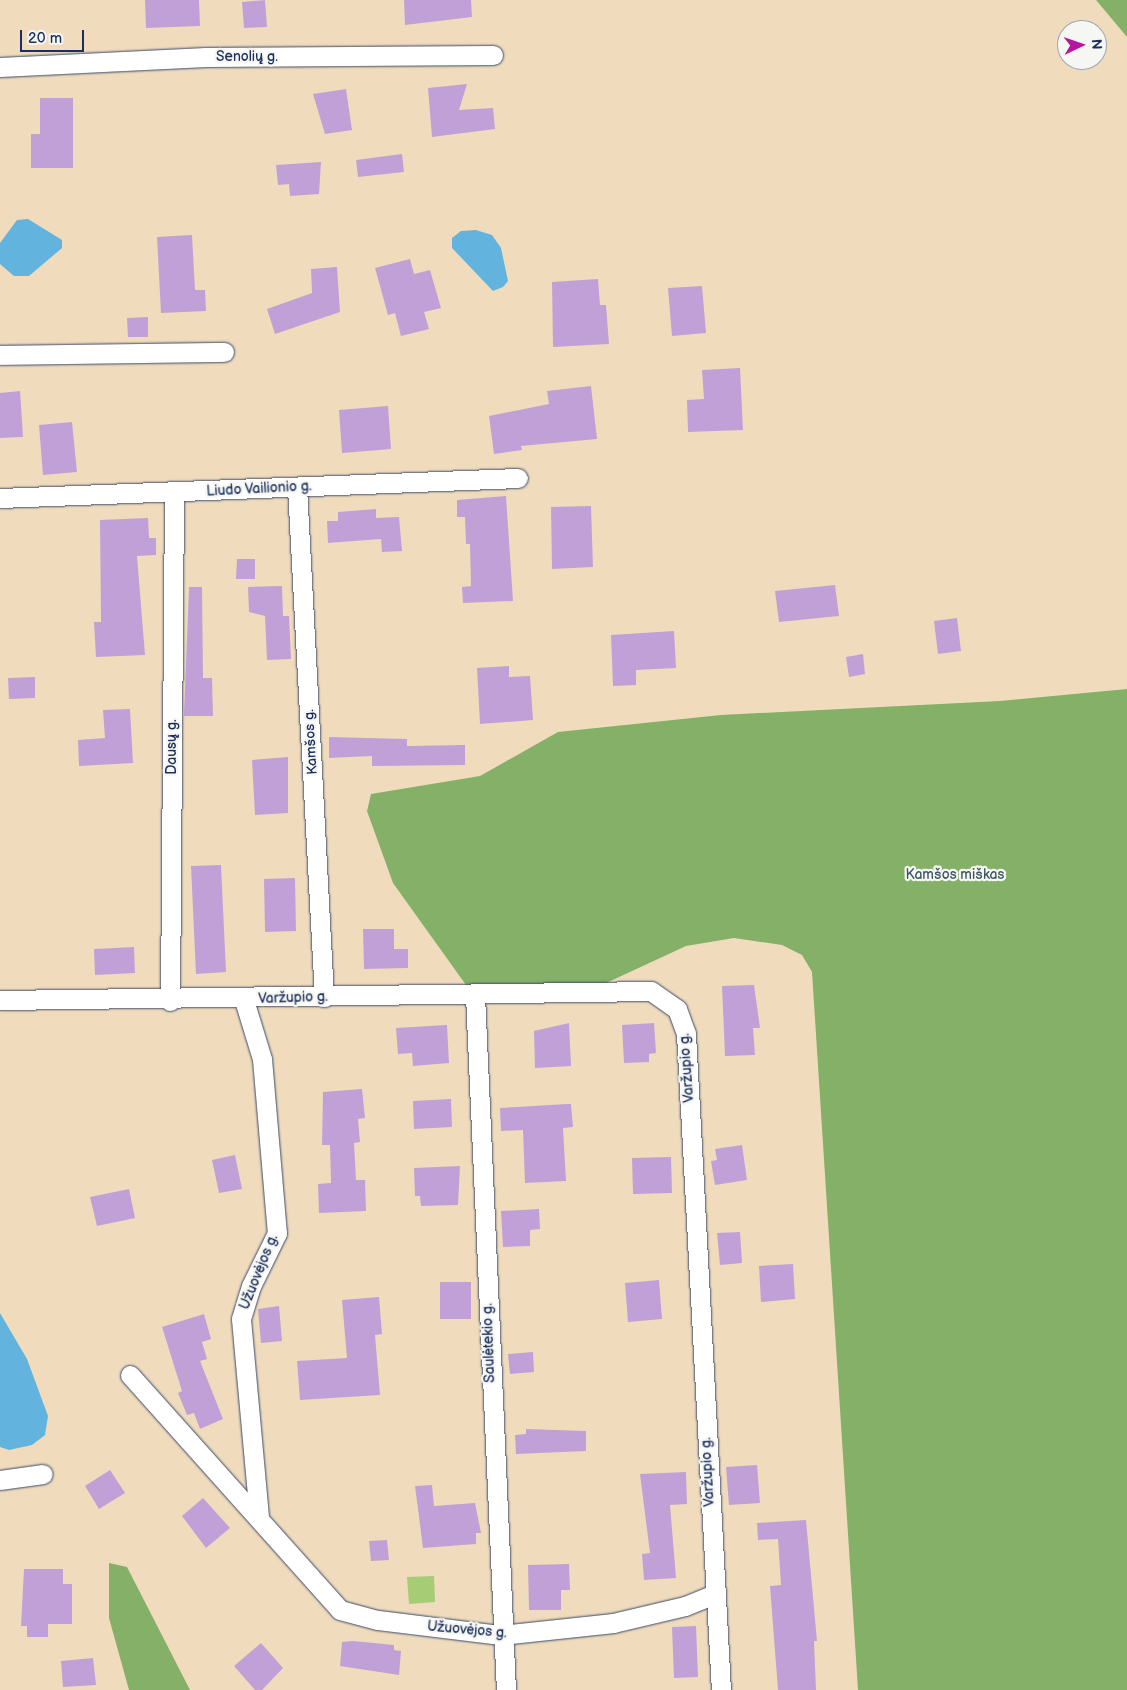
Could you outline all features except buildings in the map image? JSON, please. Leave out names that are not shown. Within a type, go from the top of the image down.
[{"type":"street","name":"Senolių g.","points":[[0,67],[206,57],[494,55]]},
{"type":"street","points":[[0,355],[224,352]]},
{"type":"street","name":"Liudo Vailionio g.","points":[[0,498],[174,493],[297,486],[518,478]]},
{"type":"street","name":"Kamšos g.","points":[[297,486],[324,997]]},
{"type":"street","name":"Dausų g.","points":[[170,1000],[174,493]]},
{"type":"street","name":"Varžupio g.","points":[[0,1000],[244,1000],[651,991],[677,1009],[686,1034],[714,1594],[721,1690]]},
{"type":"street","name":"Saulėtekio g.","points":[[475,995],[501,1635],[506,1690]]},
{"type":"street","name":"Užuovėjos g.","points":[[244,1000],[262,1059],[277,1233],[251,1286],[241,1320],[259,1517]]},
{"type":"street","name":"Užuovėjos g.","points":[[130,1375],[259,1517],[340,1610],[378,1620],[501,1635],[613,1623],[685,1606],[714,1594]]},
{"type":"street","points":[[0,1480],[43,1474]]},
{"type":"green space","points":[[1096,0],[1127,0],[1127,37]]},
{"type":"green space","name":"Kamšos miškas","points":[[1127,689],[1127,1690],[858,1690],[812,972],[802,955],[782,945],[734,938],[686,946],[604,984],[466,985],[393,883],[367,811],[371,794],[480,776],[558,732],[721,715],[1000,701]]},
{"type":"green space","points":[[109,1563],[127,1567],[190,1690],[129,1690],[109,1618]]},
{"type":"green space","points":[[434,1576],[435,1602],[409,1604],[407,1577]]},
{"type":"water","points":[[28,219],[62,240],[62,248],[29,276],[14,276],[0,264],[0,243],[17,220]]},
{"type":"water","points":[[476,230],[492,235],[501,248],[508,281],[503,287],[493,291],[452,248],[452,238],[461,231]]},
{"type":"water","points":[[0,1313],[27,1359],[48,1416],[45,1435],[32,1445],[9,1450],[0,1447]]}]
